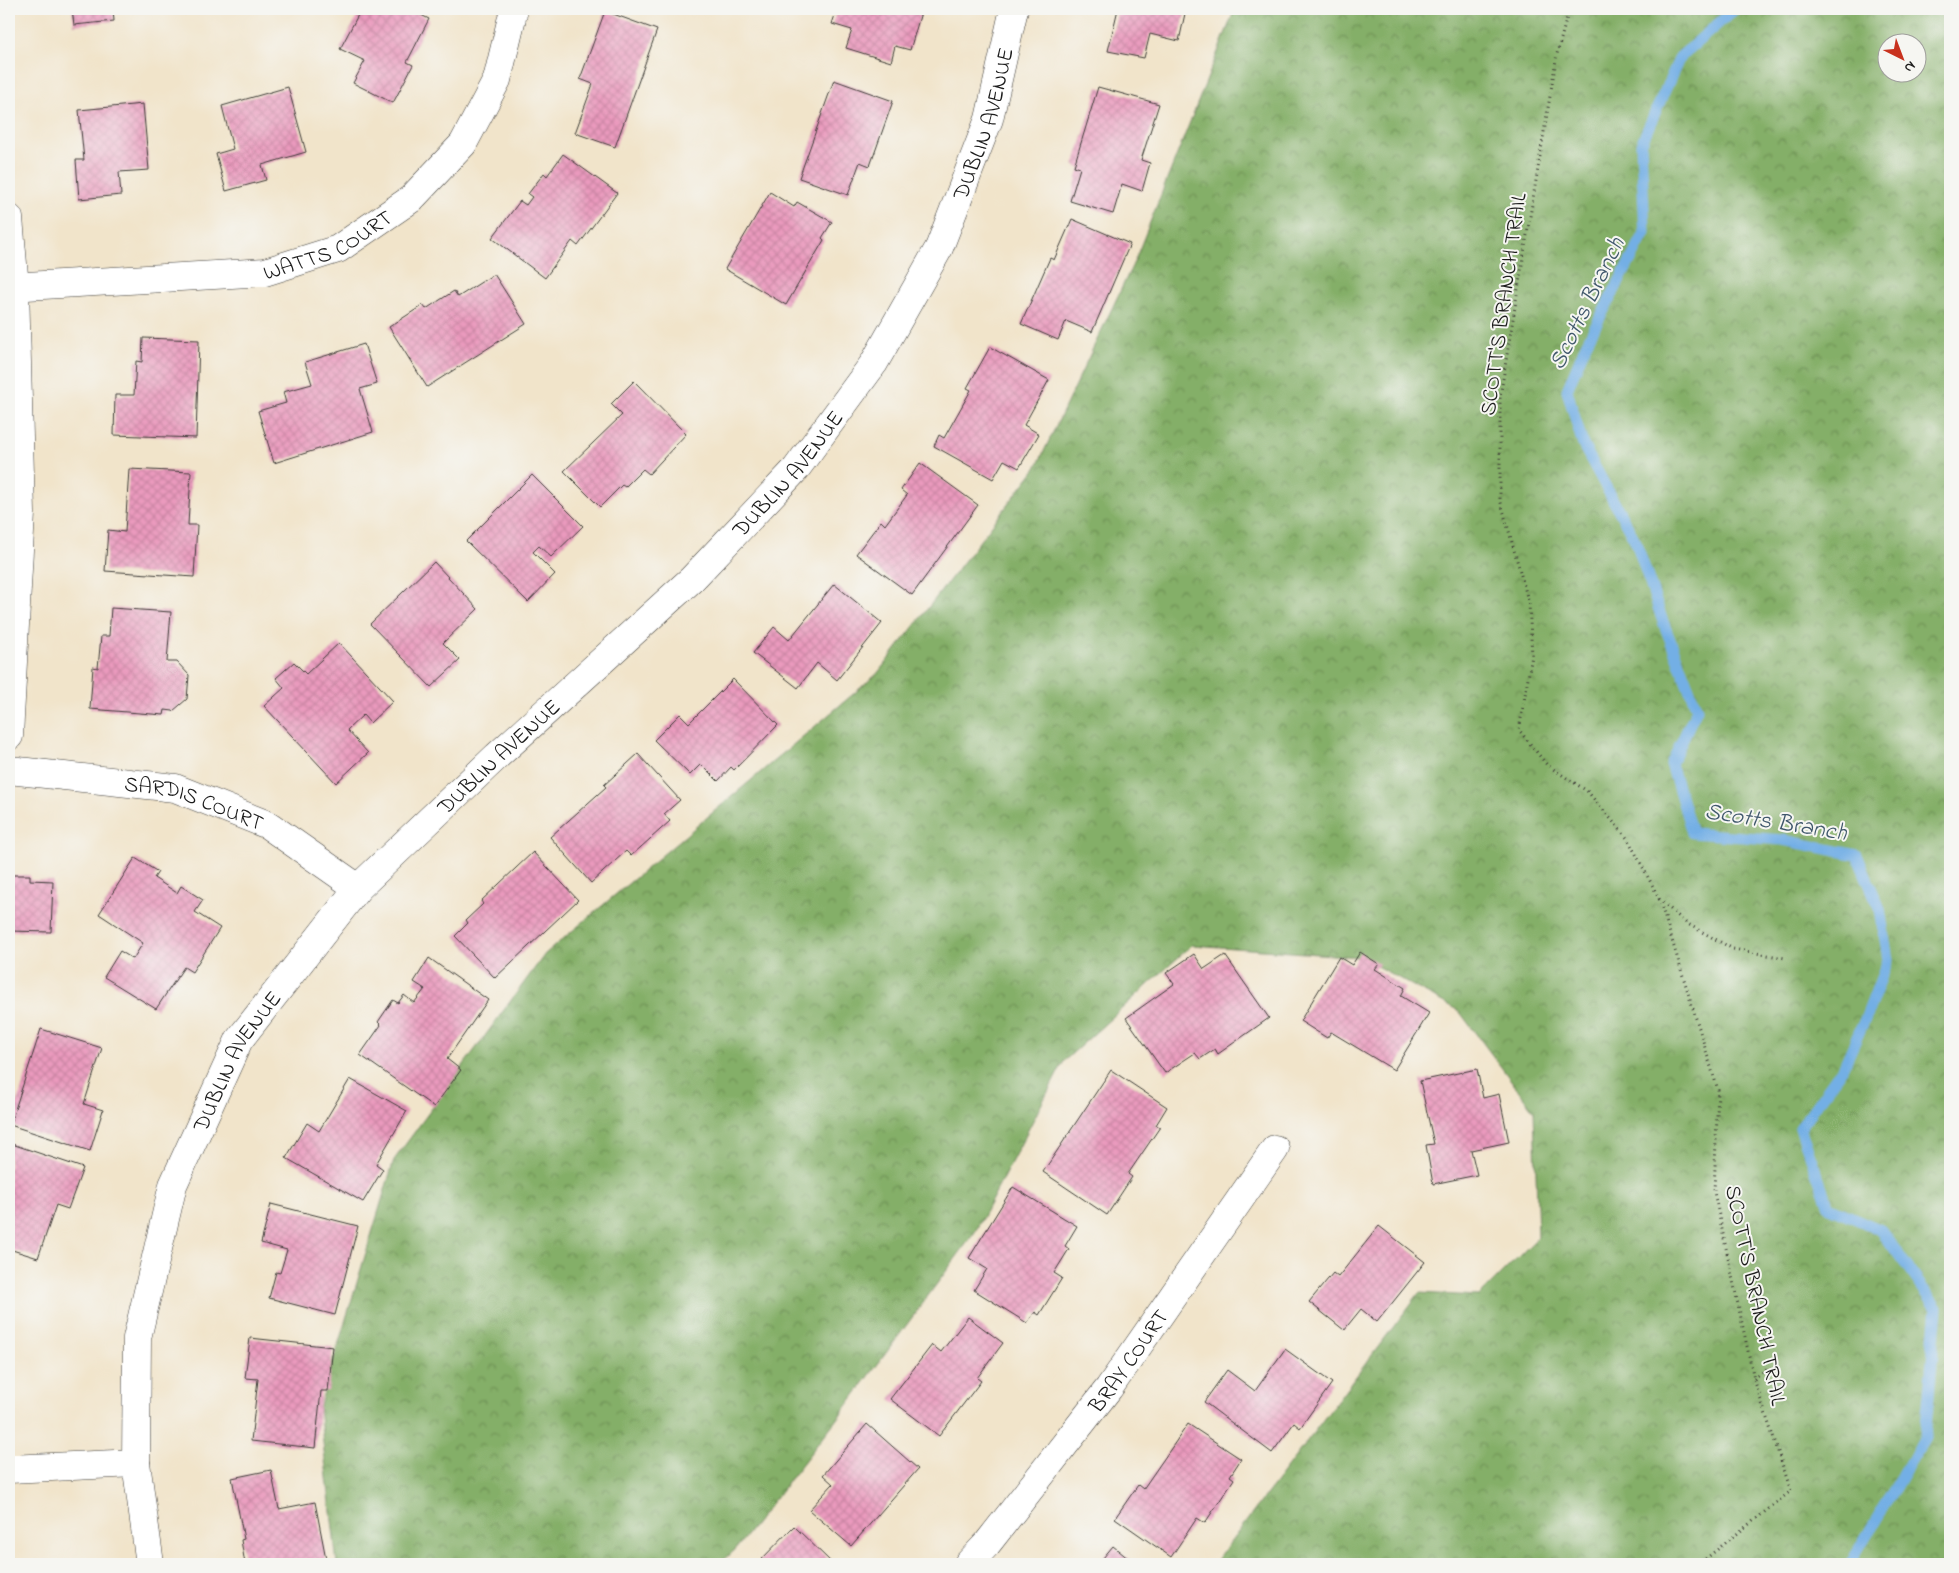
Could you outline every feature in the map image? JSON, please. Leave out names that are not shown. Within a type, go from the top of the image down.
[{"type":"street","name":"WATTS COURT","points":[[12,287],[265,272],[338,249],[411,199],[463,144],[497,80],[514,9]]},
{"type":"street","name":"DUBLIN AVENUE","points":[[150,1564],[136,1463],[137,1338],[173,1185],[238,1040],[358,888],[498,756],[692,579],[796,469],[874,362],[939,248],[989,120],[1014,9]]},
{"type":"street","points":[[9,218],[21,513],[9,736]]},
{"type":"street","name":"SARDIS COURT","points":[[9,770],[175,788],[268,825],[358,888]]},
{"type":"street","name":"BRAY COURT","points":[[968,1564],[987,1544],[1109,1388],[1275,1149]]},
{"type":"street","points":[[9,1470],[136,1463]]},
{"type":"path","name":"SCOTT'S BRANCH TRAIL","points":[[1569,9],[1557,54],[1500,397],[1500,499],[1529,604],[1532,655],[1518,730],[1547,765],[1588,791],[1628,839],[1659,898],[1718,1090],[1714,1192],[1754,1379],[1791,1490],[1699,1564]]},
{"type":"path","points":[[1659,898],[1686,923],[1733,949],[1785,958]]},
{"type":"path","points":[[1754,1379],[1768,1368]]},
{"type":"green space","points":[[1235,9],[1950,9],[1950,1564],[1214,1564],[1419,1293],[1479,1296],[1538,1237],[1534,1111],[1459,1011],[1360,957],[1192,945],[1064,1061],[975,1232],[847,1406],[735,1550],[718,1564],[337,1564],[319,1408],[394,1160],[545,954],[877,674],[1036,468],[1135,260]]},
{"type":"building","points":[[72,9],[113,9],[114,21],[74,25]]},
{"type":"building","points":[[346,9],[409,9],[429,19],[407,62],[413,65],[393,103],[353,83],[365,61],[340,49],[358,15]]},
{"type":"building","points":[[837,9],[922,9],[910,50],[895,46],[891,62],[846,48],[852,30],[832,24]]},
{"type":"building","points":[[1118,9],[1186,9],[1179,41],[1150,34],[1144,58],[1108,51]]},
{"type":"building","points":[[605,11],[657,30],[615,147],[575,133],[593,84],[580,79]]},
{"type":"building","points":[[834,80],[893,101],[870,166],[860,162],[848,195],[799,178]]},
{"type":"building","points":[[288,87],[306,152],[262,165],[266,180],[226,191],[216,154],[233,149],[222,106]]},
{"type":"building","points":[[1098,87],[1159,104],[1141,160],[1150,163],[1142,191],[1122,184],[1113,214],[1070,201],[1080,168],[1074,166]]},
{"type":"building","points":[[143,104],[149,170],[119,172],[121,195],[79,199],[76,160],[84,160],[79,110]]},
{"type":"building","points":[[563,154],[617,193],[578,246],[572,241],[545,278],[492,238],[520,201],[526,205],[532,197],[528,194],[544,173],[547,176]]},
{"type":"building","points":[[770,192],[794,207],[797,202],[832,222],[822,238],[824,240],[786,305],[725,269]]},
{"type":"building","points":[[1072,219],[1130,244],[1092,332],[1066,321],[1058,340],[1021,324],[1050,258],[1054,260]]},
{"type":"building","points":[[494,274],[526,324],[427,387],[389,327],[423,305],[426,309],[454,291],[458,297]]},
{"type":"building","points":[[143,338],[199,340],[196,438],[114,435],[115,395],[134,395],[136,361],[142,362]]},
{"type":"building","points":[[364,344],[377,384],[360,389],[373,432],[274,463],[258,411],[286,403],[283,392],[312,384],[305,362]]},
{"type":"building","points":[[990,347],[1049,380],[1024,425],[1039,434],[1019,468],[1004,460],[993,479],[934,446],[939,435],[944,438],[971,390],[967,388]]},
{"type":"building","points":[[634,381],[686,434],[649,474],[643,469],[625,487],[622,485],[600,507],[564,471],[622,415],[611,404]]},
{"type":"building","points":[[920,463],[978,505],[912,595],[856,554],[881,521],[885,525],[907,495],[901,490]]},
{"type":"building","points":[[129,469],[191,472],[188,525],[197,525],[194,577],[105,571],[108,530],[125,532]]},
{"type":"building","points":[[532,475],[583,526],[551,557],[539,546],[533,552],[555,574],[528,602],[466,541]]},
{"type":"building","points":[[434,562],[478,609],[443,643],[460,660],[431,687],[370,624]]},
{"type":"building","points":[[834,584],[882,623],[837,680],[817,663],[798,688],[753,653],[774,627],[789,640]]},
{"type":"building","points":[[111,608],[171,612],[167,662],[177,662],[189,675],[187,699],[173,711],[165,710],[164,715],[90,709],[93,667],[98,668],[101,636],[109,636]]},
{"type":"building","points":[[339,643],[393,701],[370,723],[363,715],[347,730],[368,753],[336,783],[264,706],[284,688],[276,678],[294,662],[306,674]]},
{"type":"building","points":[[733,679],[778,725],[734,770],[731,767],[718,781],[701,764],[690,775],[654,740],[680,714],[689,723]]},
{"type":"building","points":[[638,754],[680,800],[664,814],[670,821],[631,856],[626,851],[591,883],[550,837],[606,787],[604,785]]},
{"type":"building","points":[[533,852],[578,900],[495,978],[455,936],[468,923],[466,920],[483,904],[481,901]]},
{"type":"building","points":[[135,858],[158,872],[154,878],[177,893],[181,886],[203,900],[195,912],[220,928],[192,972],[184,967],[156,1009],[104,977],[120,951],[133,959],[143,943],[99,914]]},
{"type":"building","points":[[9,875],[30,875],[30,880],[53,881],[51,932],[9,931]]},
{"type":"building","points":[[1360,952],[1379,964],[1375,969],[1405,988],[1401,996],[1429,1013],[1394,1070],[1331,1032],[1327,1038],[1300,1021],[1339,957],[1352,965]]},
{"type":"building","points":[[1194,954],[1204,969],[1225,955],[1269,1018],[1218,1054],[1215,1049],[1200,1059],[1195,1053],[1165,1073],[1126,1018],[1174,984],[1166,973]]},
{"type":"building","points":[[429,958],[488,1000],[447,1059],[461,1070],[434,1107],[360,1055],[381,1025],[378,1022],[393,1000],[398,1003],[404,995],[414,1003],[425,989],[414,982]]},
{"type":"building","points":[[41,1029],[102,1048],[84,1104],[103,1110],[90,1151],[10,1125]]},
{"type":"building","points":[[1477,1069],[1483,1098],[1499,1094],[1509,1142],[1471,1150],[1477,1175],[1433,1184],[1426,1145],[1434,1144],[1420,1081]]},
{"type":"building","points":[[1111,1070],[1167,1107],[1156,1125],[1160,1127],[1128,1174],[1132,1177],[1107,1215],[1043,1172]]},
{"type":"building","points":[[350,1079],[407,1111],[376,1164],[383,1169],[363,1202],[286,1158],[307,1123],[319,1131]]},
{"type":"building","points":[[9,1143],[83,1168],[68,1209],[56,1205],[38,1258],[9,1249]]},
{"type":"building","points":[[1013,1187],[1077,1226],[1065,1246],[1069,1249],[1054,1273],[1062,1278],[1039,1315],[1035,1312],[1027,1323],[974,1290],[987,1269],[969,1258]]},
{"type":"building","points":[[271,1204],[358,1226],[335,1315],[269,1298],[276,1272],[280,1273],[287,1250],[261,1243]]},
{"type":"building","points":[[1379,1226],[1425,1262],[1377,1322],[1361,1309],[1344,1330],[1309,1302],[1333,1273],[1338,1277]]},
{"type":"building","points":[[968,1317],[1003,1343],[977,1378],[981,1381],[939,1436],[890,1399],[932,1345],[941,1352]]},
{"type":"building","points":[[250,1338],[333,1347],[328,1391],[321,1391],[315,1448],[251,1441],[258,1379],[245,1378]]},
{"type":"building","points":[[1285,1349],[1332,1383],[1300,1428],[1294,1423],[1272,1453],[1204,1402],[1227,1370],[1255,1391]]},
{"type":"building","points":[[867,1424],[918,1469],[851,1546],[809,1510],[833,1484],[823,1475]]},
{"type":"building","points":[[1188,1424],[1241,1459],[1230,1476],[1234,1479],[1205,1523],[1197,1518],[1171,1557],[1115,1518],[1138,1485],[1143,1489]]},
{"type":"building","points":[[271,1470],[279,1509],[315,1502],[327,1564],[245,1564],[241,1540],[244,1539],[232,1478]]},
{"type":"building","points":[[794,1526],[833,1564],[757,1564]]},
{"type":"building","points":[[1113,1546],[1135,1564],[1098,1564]]},
{"type":"waterway","name":"Scotts Branch","points":[[1735,9],[1680,57],[1641,144],[1645,233],[1586,344],[1567,390],[1583,445],[1636,542],[1662,619],[1697,709],[1671,764],[1692,833],[1783,840],[1857,855],[1880,909],[1888,960],[1866,1017],[1844,1066],[1800,1128],[1829,1207],[1881,1230],[1937,1308],[1925,1437],[1850,1564]]}]
